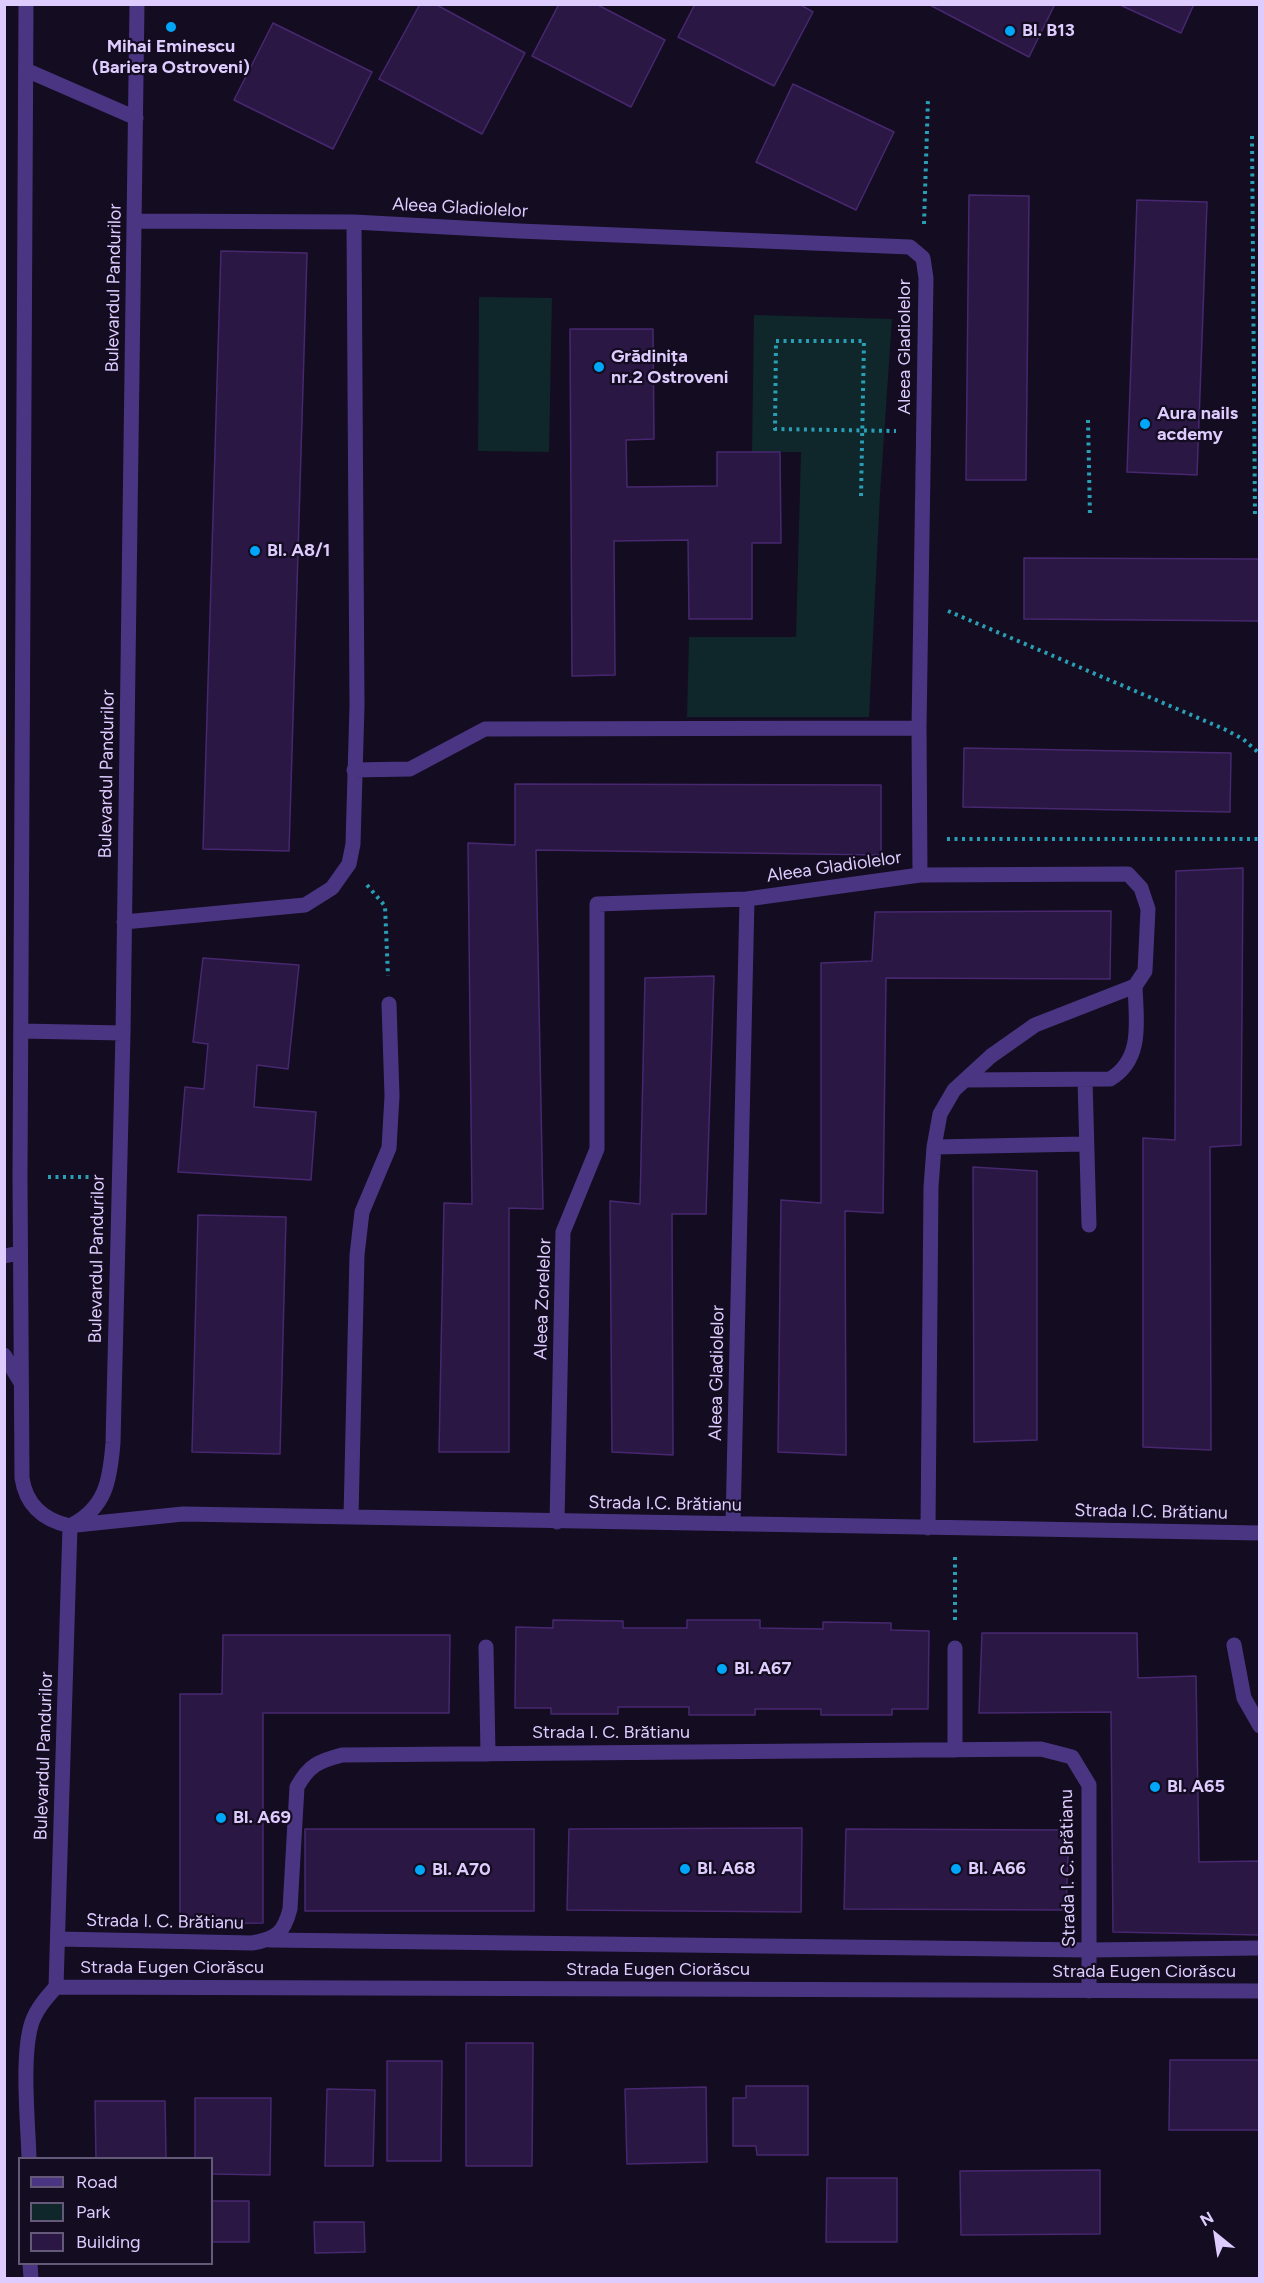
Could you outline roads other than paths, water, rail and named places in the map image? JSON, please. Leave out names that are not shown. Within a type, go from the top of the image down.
[{"type":"street","points":[[26,4],[20,1177],[24,1491],[31,1505],[44,1516],[70,1526]]},
{"type":"street","name":"Bulevardul Pandurilor","points":[[56,1987],[70,1526],[85,1519],[97,1505],[106,1490],[111,1468],[123,1033],[137,4]]},
{"type":"street","points":[[26,70],[136,118]]},
{"type":"street","name":"Aleea Gladiolelor","points":[[135,221],[354,222],[910,247],[923,258],[926,278],[919,728],[920,875],[747,898],[597,904]]},
{"type":"street","points":[[124,921],[305,905],[332,888],[349,864],[353,844],[357,682],[354,222]]},
{"type":"street","points":[[354,770],[410,769],[485,729],[919,728]]},
{"type":"street","points":[[920,875],[1128,874],[1141,888],[1148,909],[1145,971],[1135,986],[1035,1025],[991,1056],[954,1090],[940,1114],[934,1147],[931,1187],[928,1528]]},
{"type":"street","name":"Aleea Gladiolelor","points":[[734,1524],[747,898]]},
{"type":"street","name":"Aleea Zorelelor","points":[[557,1522],[564,1232],[597,1149],[597,904]]},
{"type":"street","points":[[965,1080],[1110,1079],[1121,1072],[1132,1058],[1137,1035],[1135,986]]},
{"type":"street","points":[[351,1517],[357,1255],[362,1212],[389,1148],[392,1096],[389,1004]]},
{"type":"street","points":[[21,1031],[123,1033]]},
{"type":"street","points":[[1085,1080],[1089,1225]]},
{"type":"street","points":[[934,1147],[1085,1144]]},
{"type":"street","points":[[4,1256],[20,1253]]},
{"type":"street","points":[[4,1355],[21,1383]]},
{"type":"street","name":"Strada I.C. Brătianu","points":[[70,1526],[183,1514],[1260,1533]]},
{"type":"street","points":[[1234,1645],[1244,1698],[1260,1726]]},
{"type":"street","points":[[486,1647],[488,1754]]},
{"type":"street","points":[[955,1648],[955,1750]]},
{"type":"street","name":"Strada I. C. Brătianu","points":[[58,1939],[252,1943],[270,1940],[285,1926],[290,1909],[297,1787],[304,1774],[319,1761],[342,1755],[1041,1749],[1072,1757],[1089,1785],[1089,1991]]},
{"type":"street","points":[[270,1940],[1089,1950],[1260,1948]]},
{"type":"street","points":[[29,2157],[27,2082],[28,2048],[32,2022],[43,2001],[56,1987]]},
{"type":"street","name":"Strada Eugen Ciorăscu","points":[[56,1987],[1260,1991]]},
{"type":"place","name":"Mihai Eminescu (Bariera Ostroveni)","points":[[171,27]]},
{"type":"place","name":"Bl. B13","points":[[1010,31]]},
{"type":"place","name":"Grădinița nr.2 Ostroveni","points":[[599,367]]},
{"type":"place","name":"Aura nails acdemy","points":[[1145,424]]},
{"type":"place","name":"Bl. A8/1","points":[[255,551]]},
{"type":"place","name":"Bl. A67","points":[[722,1669]]},
{"type":"place","name":"Bl. A65","points":[[1155,1787]]},
{"type":"place","name":"Bl. A69","points":[[221,1818]]},
{"type":"place","name":"Bl. A68","points":[[685,1869]]},
{"type":"place","name":"Bl. A66","points":[[956,1869]]},
{"type":"place","name":"Bl. A70","points":[[420,1870]]}]
